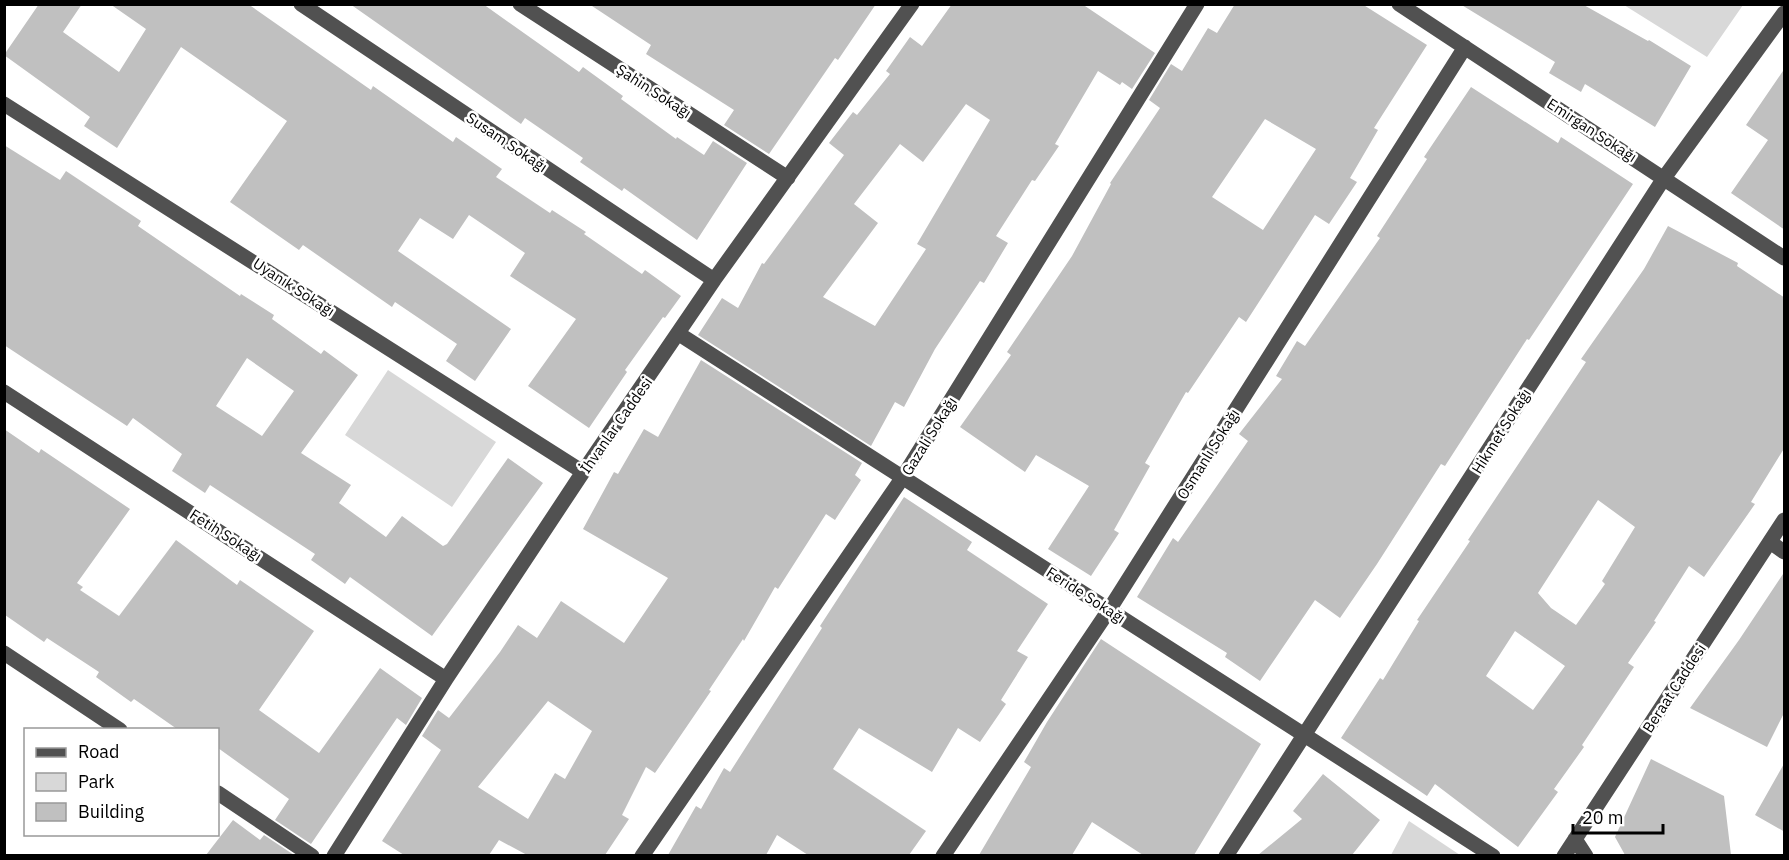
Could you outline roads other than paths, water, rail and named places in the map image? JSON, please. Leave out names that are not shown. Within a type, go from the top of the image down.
[{"type":"street","name":"Susam Sokağı","points":[[301,4],[714,280]]},
{"type":"street","name":"Şahin Sokağı","points":[[520,4],[788,178]]},
{"type":"street","name":"İhvanlar Caddesi","points":[[334,855],[583,472],[714,280],[912,4]]},
{"type":"street","name":"Gazali Sokağı","points":[[642,855],[903,477],[1197,4]]},
{"type":"street","name":"Emirgan Sokağı","points":[[1399,4],[1785,258]]},
{"type":"street","name":"Hikmet Sokağı","points":[[1226,855],[1664,178],[1785,13]]},
{"type":"street","name":"Osmanlı Sokağı","points":[[943,855],[1109,610],[1465,47]]},
{"type":"street","name":"Uyanık Sokağı","points":[[4,104],[583,472]]},
{"type":"street","name":"Feride Sokağı","points":[[679,334],[1493,855]]},
{"type":"street","name":"Fetih Sokağı","points":[[4,392],[446,680]]},
{"type":"street","name":"Beraat Caddesi","points":[[1564,855],[1785,520]]},
{"type":"street","points":[[1770,542],[1785,552]]},
{"type":"street","points":[[4,653],[118,728]]},
{"type":"street","points":[[219,794],[312,855]]},
{"type":"street","points":[[1575,839],[1586,855]]}]
